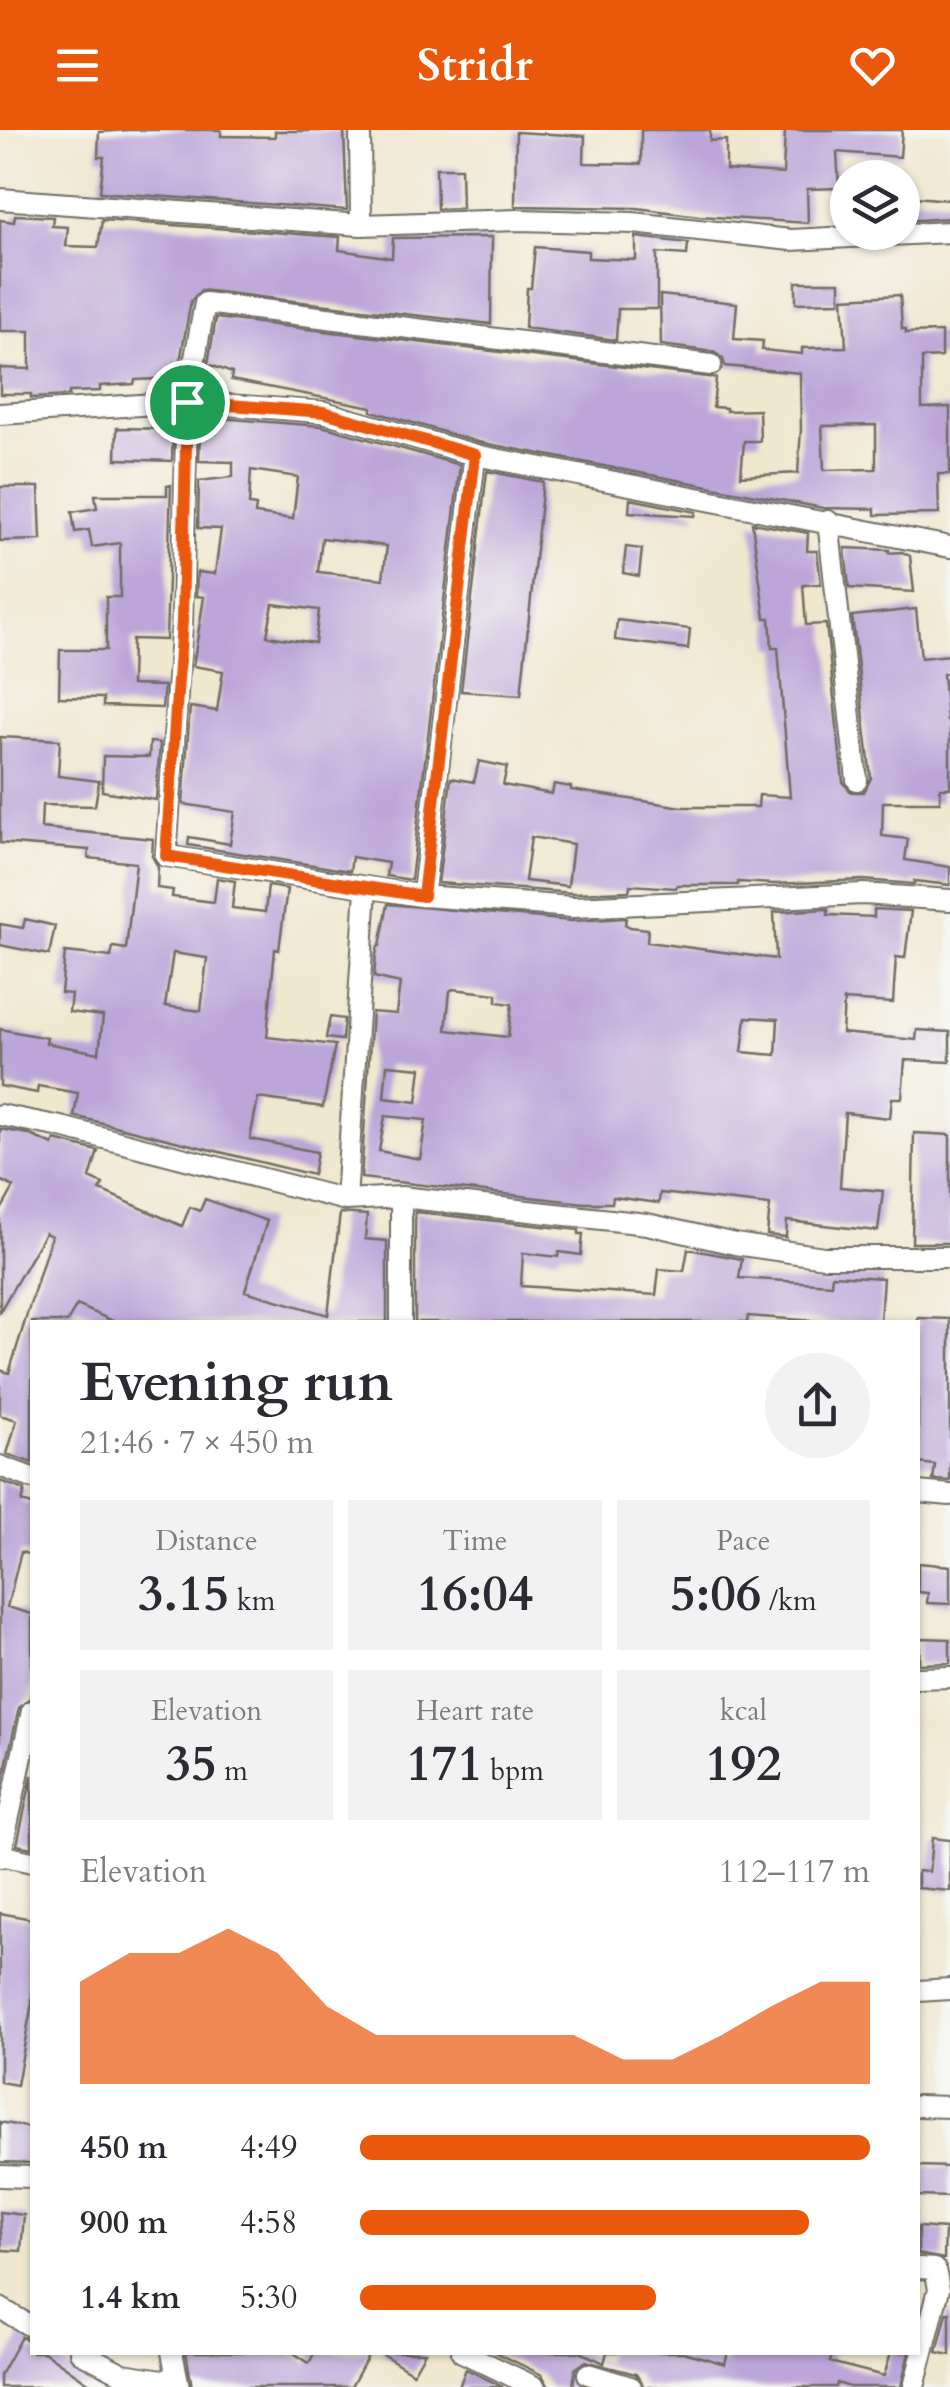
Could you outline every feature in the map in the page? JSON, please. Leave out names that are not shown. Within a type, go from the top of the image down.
[{"type":"street","points":[[360,130],[361,226]]},
{"type":"street","points":[[0,199],[361,226],[518,220],[634,223],[790,240],[950,232]]},
{"type":"street","points":[[711,365],[206,303],[187,402],[182,621],[166,856],[423,896],[574,906],[863,894],[950,900]]},
{"type":"street","points":[[0,414],[187,402],[324,412],[475,455],[950,547]]},
{"type":"street","points":[[423,896],[475,455]]},
{"type":"street","points":[[828,522],[857,780]]},
{"type":"street","points":[[346,1200],[366,889]]},
{"type":"street","points":[[0,1115],[346,1200],[401,1196],[647,1224],[824,1258],[950,1257]]},
{"type":"street","points":[[400,1320],[401,1196]]},
{"type":"street","points":[[0,1466],[30,1477]]},
{"type":"street","points":[[920,1492],[950,1495]]},
{"type":"street","points":[[920,1678],[950,1677]]},
{"type":"street","points":[[30,1720],[0,1855],[30,1862]]},
{"type":"street","points":[[920,1991],[950,1988]]},
{"type":"street","points":[[920,2106],[950,2106]]},
{"type":"street","points":[[0,2176],[30,2177]]},
{"type":"street","points":[[914,2387],[945,2290],[935,2269],[920,2268]]},
{"type":"street","points":[[0,2308],[30,2326]]},
{"type":"street","points":[[86,2355],[123,2374],[178,2384],[173,2355]]},
{"type":"street","points":[[468,2355],[536,2387]]},
{"type":"street","points":[[593,2355],[586,2380],[631,2387]]},
{"type":"building","points":[[221,130],[221,136],[275,137],[275,131],[344,131],[347,210],[100,192],[104,157],[98,157],[99,132]]},
{"type":"building","points":[[641,130],[710,130],[710,141],[726,140],[726,170],[783,174],[785,130],[902,130],[900,157],[837,152],[837,160],[830,160],[830,188],[807,189],[808,223],[637,208],[515,206],[516,132],[585,136],[584,163],[641,164]]},
{"type":"building","points":[[436,168],[461,168],[462,208],[437,209]]},
{"type":"building","points":[[920,198],[950,200],[950,218],[920,220]]},
{"type":"building","points":[[15,215],[53,217],[52,226],[68,227],[66,246],[98,247],[102,220],[340,237],[339,250],[392,258],[393,238],[492,237],[491,324],[201,290],[191,301],[177,378],[135,380],[134,384],[100,386],[100,391],[69,392],[69,396],[31,398],[31,394],[0,394],[0,368],[30,369],[30,331],[0,331],[0,220],[14,222]]},
{"type":"building","points":[[636,237],[688,243],[687,255],[657,253],[657,309],[618,309],[616,340],[525,328],[535,247],[588,251],[588,258],[636,260]]},
{"type":"building","points":[[796,282],[840,282],[840,302],[796,303]]},
{"type":"building","points":[[660,295],[737,303],[734,339],[763,341],[762,350],[802,354],[802,348],[846,347],[843,298],[900,295],[902,329],[906,333],[941,332],[941,357],[922,358],[922,408],[950,407],[950,474],[938,474],[939,514],[875,515],[875,509],[823,508],[478,442],[372,411],[372,407],[231,380],[232,373],[208,364],[216,318],[716,378],[713,407],[726,411],[759,410],[760,441],[744,441],[741,476],[798,473],[800,373],[725,366],[714,352],[661,345]],"holes":[[[876,425],[876,469],[824,470],[822,426]]]},
{"type":"building","points":[[205,417],[322,426],[460,465],[411,880],[386,876],[388,863],[352,857],[350,871],[188,845],[189,837],[230,844],[235,812],[183,804],[190,707],[217,711],[223,671],[193,666],[204,597],[196,596],[197,572],[215,574],[221,529],[198,528],[199,481],[233,477],[233,462],[199,461],[200,430],[204,430]],"holes":[[[251,470],[298,477],[293,519],[255,514],[256,506],[249,505]],[[322,538],[387,546],[383,579],[318,572]],[[273,604],[319,610],[315,643],[267,636]]]},
{"type":"building","points":[[117,428],[173,429],[172,461],[116,459]]},
{"type":"building","points":[[487,471],[543,482],[521,695],[461,691]]},
{"type":"building","points":[[171,485],[166,640],[132,639],[131,685],[164,686],[162,708],[103,706],[103,698],[59,697],[60,650],[106,650],[106,597],[120,597],[120,543],[92,547],[89,530],[75,532],[72,512],[97,508],[95,495],[167,495],[167,486]]},
{"type":"building","points":[[0,487],[39,487],[41,540],[0,541]]},
{"type":"building","points":[[630,499],[696,512],[695,516],[629,512]]},
{"type":"building","points":[[752,523],[808,533],[807,551],[817,551],[821,584],[803,585],[806,625],[826,624],[843,782],[851,792],[864,792],[871,778],[852,616],[916,609],[921,658],[950,655],[950,673],[943,674],[950,721],[950,788],[940,788],[940,802],[883,802],[882,836],[908,839],[905,860],[950,867],[950,885],[863,880],[738,882],[676,888],[630,885],[629,891],[573,893],[438,883],[451,778],[474,782],[479,761],[507,767],[503,785],[552,794],[554,784],[682,807],[758,807],[759,795],[790,797],[778,648],[772,648],[770,618],[765,618]],"holes":[[[531,837],[573,844],[568,886],[525,881]]]},
{"type":"building","points":[[626,547],[642,549],[639,576],[623,573]]},
{"type":"building","points":[[845,548],[889,550],[910,556],[914,592],[849,588]]},
{"type":"building","points":[[617,620],[690,629],[688,649],[615,640]]},
{"type":"building","points":[[0,737],[60,740],[58,776],[99,781],[95,806],[42,805],[41,828],[153,839],[157,888],[173,890],[172,897],[214,902],[217,878],[235,881],[232,908],[265,912],[268,886],[287,889],[279,950],[275,949],[267,1037],[335,1045],[323,1107],[258,1098],[250,1139],[317,1152],[313,1175],[74,1116],[78,1093],[38,1086],[37,1093],[0,1086],[0,1029],[99,1053],[103,1016],[69,1012],[71,994],[61,993],[65,952],[111,957],[113,947],[126,949],[136,863],[88,858],[89,850],[0,843]],"holes":[[[173,953],[207,958],[201,1011],[165,1006]]]},
{"type":"building","points":[[150,742],[160,743],[156,800],[102,791],[103,756],[149,757]]},
{"type":"building","points":[[388,904],[572,921],[626,918],[625,924],[630,927],[648,929],[647,942],[776,959],[774,912],[828,909],[828,915],[874,917],[874,909],[911,911],[905,958],[896,957],[893,1003],[844,1000],[842,1033],[916,1040],[917,1030],[950,1032],[950,1062],[905,1060],[902,1098],[892,1098],[890,1118],[845,1113],[840,1187],[883,1191],[878,1231],[787,1221],[786,1237],[767,1235],[770,1205],[660,1193],[659,1203],[613,1197],[612,1203],[584,1203],[361,1178],[372,1012],[396,1014],[400,983],[374,977]],"holes":[[[450,991],[497,994],[497,1002],[512,1004],[508,1037],[446,1030]],[[746,1017],[778,1019],[776,1055],[742,1052]],[[387,1065],[421,1068],[417,1102],[384,1098]],[[385,1116],[426,1120],[420,1159],[379,1151]]]},
{"type":"building","points":[[25,919],[55,926],[49,955],[0,945],[0,924],[23,928]]},
{"type":"building","points":[[330,1017],[344,1019],[342,1040],[326,1038]]},
{"type":"building","points":[[0,1129],[28,1134],[53,1145],[55,1140],[98,1151],[90,1178],[103,1184],[100,1190],[182,1226],[190,1207],[200,1211],[205,1199],[267,1221],[245,1291],[328,1315],[340,1213],[367,1215],[365,1239],[387,1241],[387,1320],[111,1320],[77,1305],[68,1320],[30,1320],[30,1462],[7,1454],[17,1420],[0,1415],[0,1370],[9,1373],[51,1236],[45,1233],[0,1311],[0,1212],[14,1187],[0,1180]]},
{"type":"building","points":[[914,1133],[950,1135],[950,1243],[912,1243]]},
{"type":"building","points":[[415,1212],[579,1230],[583,1234],[581,1255],[523,1253],[521,1286],[656,1295],[659,1269],[684,1271],[688,1249],[742,1259],[739,1278],[831,1284],[832,1275],[883,1278],[880,1320],[748,1316],[747,1320],[415,1320]]},
{"type":"building","points":[[950,1319],[950,1481],[933,1480],[935,1465],[920,1463],[918,1320]]},
{"type":"building","points":[[0,1481],[25,1490],[22,1502],[30,1504],[30,1554],[21,1552],[7,1607],[30,1613],[30,1698],[19,1708],[0,1793]]},
{"type":"building","points":[[920,1563],[950,1566],[950,1604],[927,1603],[928,1593],[920,1592]]},
{"type":"building","points":[[920,1638],[950,1639],[950,1663],[920,1664]]},
{"type":"building","points":[[30,1784],[30,1848],[17,1845]]},
{"type":"building","points":[[932,1838],[950,1840],[950,1891],[920,1888],[920,1871],[929,1872]]},
{"type":"building","points":[[0,1913],[30,1919],[30,2014],[17,2085],[0,2082]]},
{"type":"building","points":[[0,2122],[30,2128],[30,2163],[0,2162]]},
{"type":"building","points":[[920,2166],[950,2167],[950,2197],[920,2196]]},
{"type":"building","points":[[0,2212],[24,2215],[21,2251],[2,2250]]},
{"type":"building","points":[[920,2227],[945,2229],[944,2259],[920,2254]]},
{"type":"building","points":[[950,2313],[950,2355],[937,2352]]},
{"type":"building","points":[[21,2337],[30,2340],[30,2355],[48,2355],[94,2387],[0,2387],[0,2375]]},
{"type":"building","points":[[187,2355],[297,2355],[309,2363],[313,2355],[368,2355],[351,2387],[192,2387]]},
{"type":"building","points":[[384,2355],[423,2355],[413,2373]]},
{"type":"building","points":[[501,2355],[587,2355],[604,2363],[606,2355],[694,2355],[725,2364],[727,2355],[832,2355],[830,2362],[884,2376],[890,2355],[908,2355],[901,2387],[850,2387],[837,2383],[836,2387],[644,2387],[636,2374],[586,2361],[575,2369],[573,2387],[549,2387],[542,2375]]},
{"type":"building","points":[[466,2369],[503,2387],[459,2387]]},
{"type":"route","points":[[187,402],[324,412],[475,455],[423,896],[166,856],[182,621],[187,402]]}]
